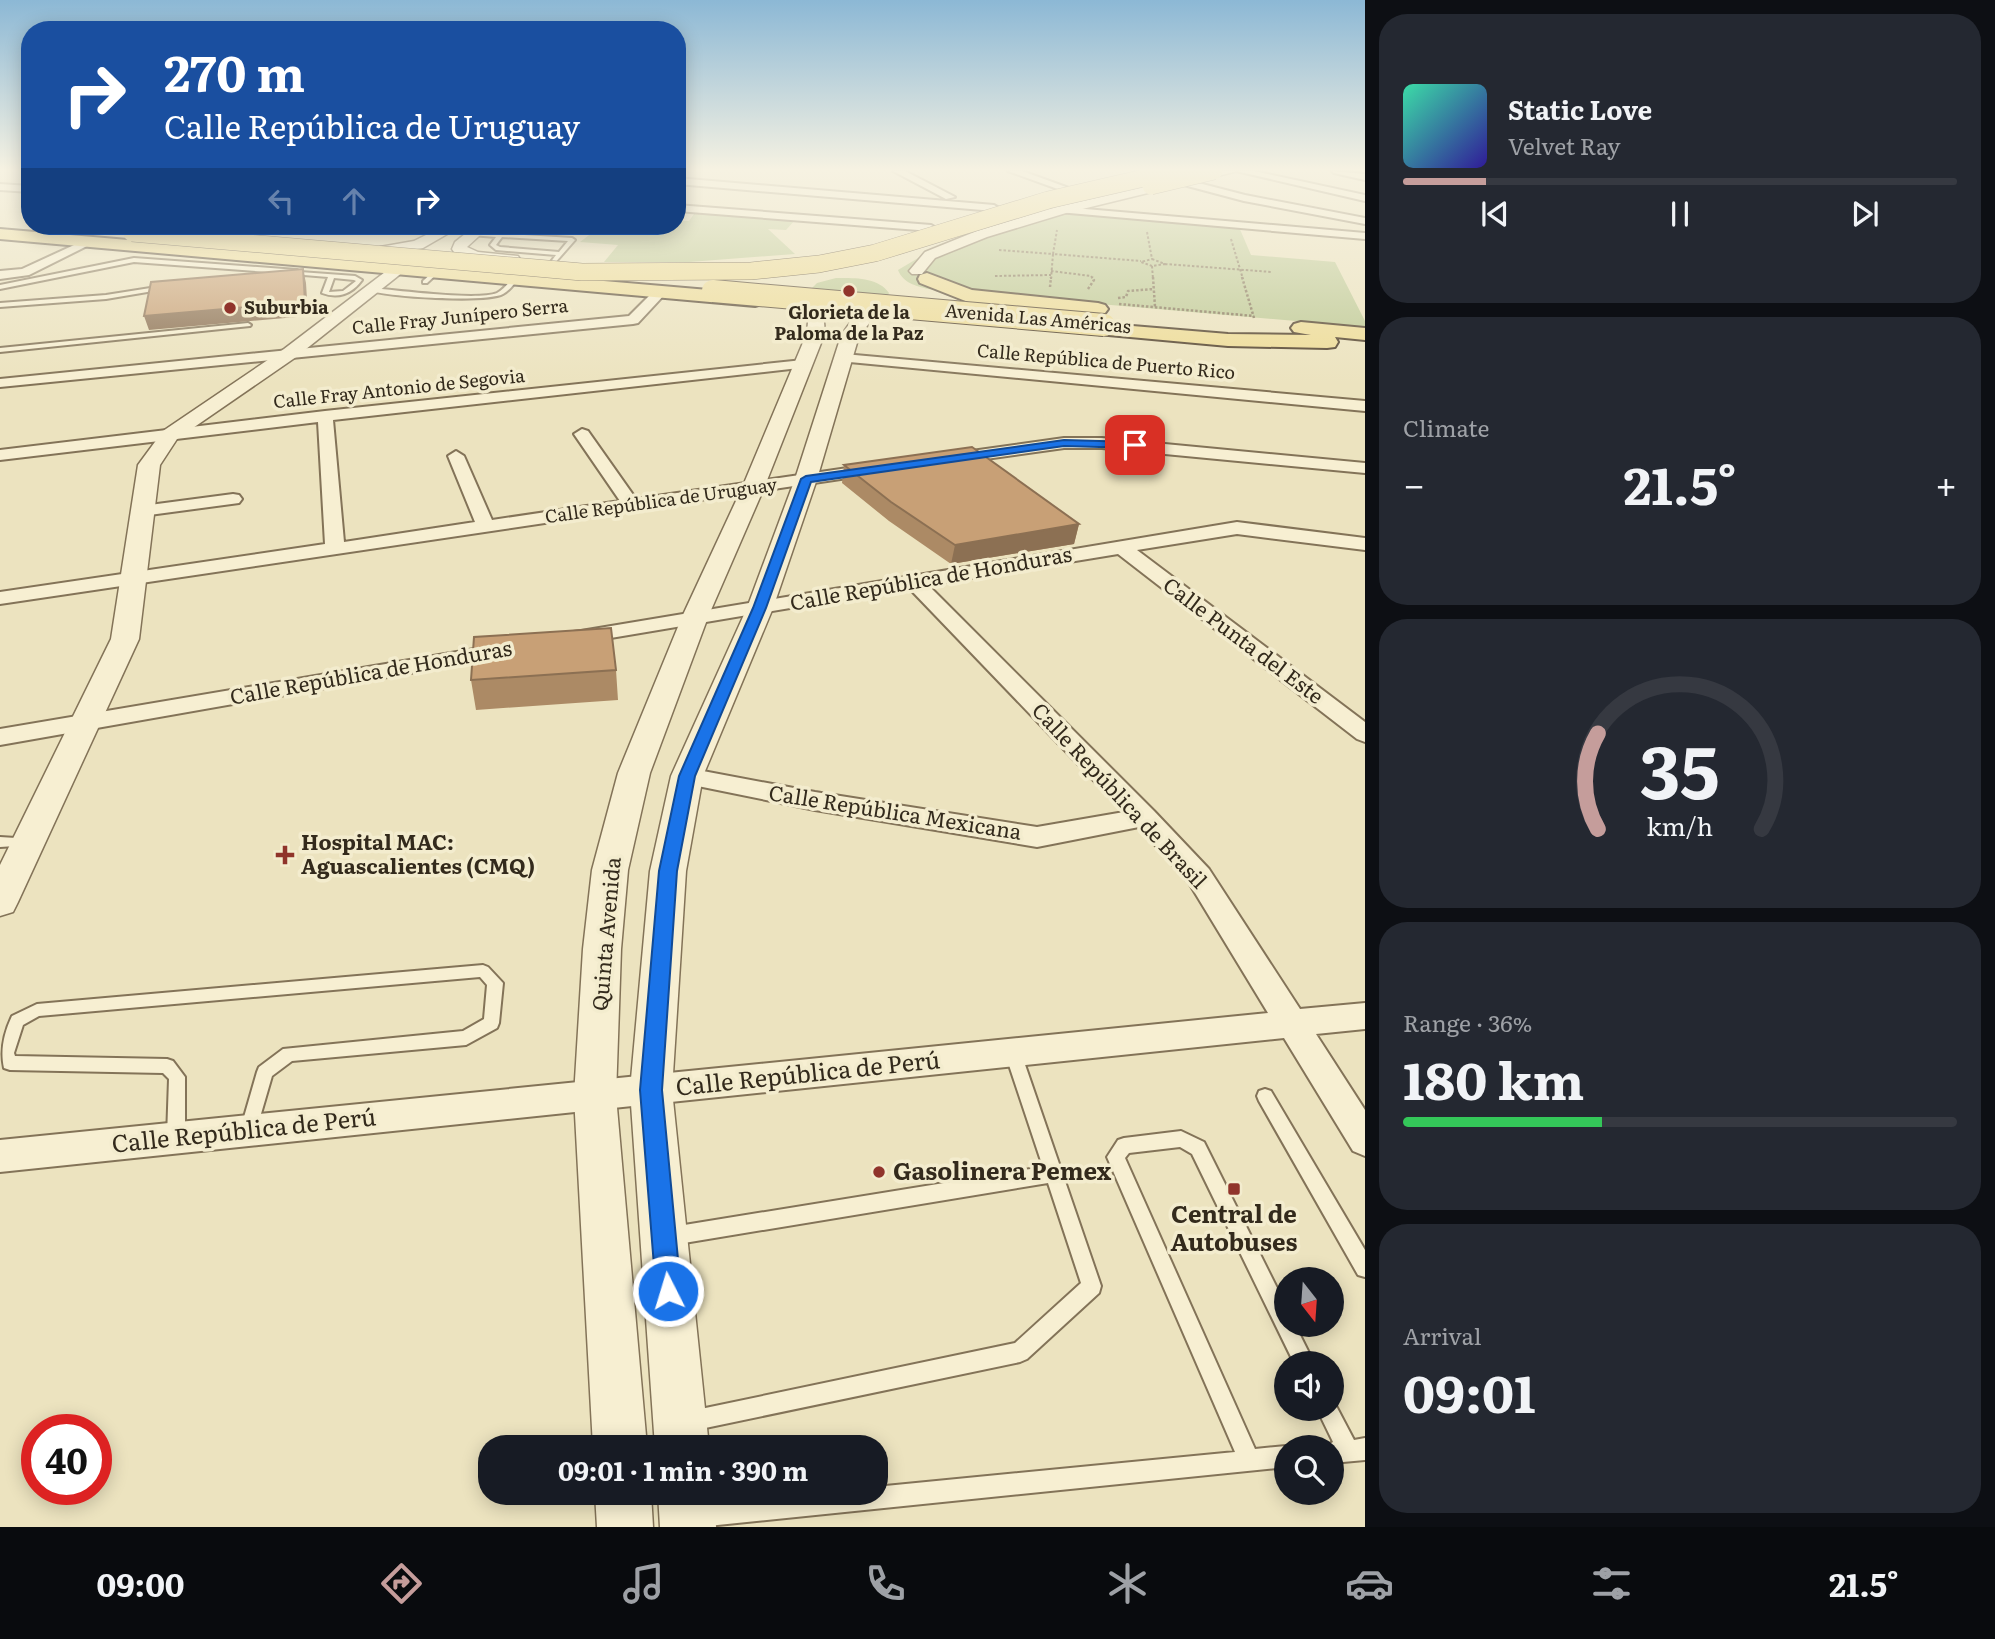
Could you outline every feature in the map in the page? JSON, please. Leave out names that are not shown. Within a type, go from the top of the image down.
[{"type":"main road","points":[[145,242],[310,267],[398,269],[425,284],[515,279],[661,291],[838,323],[1327,342]]},
{"type":"main road","points":[[171,242],[586,280],[717,278],[775,274],[860,263],[946,242]]},
{"type":"main road","points":[[225,242],[582,272],[717,272],[808,264],[917,242]]},
{"type":"main road","name":"Avenida Las Américas","points":[[286,242],[628,267],[791,261],[816,257],[882,260],[968,296],[1255,320],[1365,334]]},
{"type":"main road","points":[[791,261],[769,269],[761,281],[770,293],[838,323],[919,300],[928,293],[930,286],[922,275]]},
{"type":"main road","points":[[661,291],[705,288],[718,281],[714,274],[686,266]]},
{"type":"main road","name":"Avenida Las Américas","points":[[586,280],[1327,342],[1365,348]]},
{"type":"street","points":[[0,275],[25,272],[76,242]]},
{"type":"street","points":[[380,251],[424,242]]},
{"type":"street","points":[[463,242],[459,249],[464,253],[554,260]]},
{"type":"street","points":[[816,257],[883,242]]},
{"type":"street","points":[[922,275],[930,255],[958,242]]},
{"type":"street","points":[[0,902],[14,842],[87,722],[125,639],[149,465],[170,435],[290,353],[398,269]]},
{"type":"street","name":"Calle Fray Junípero Serra","points":[[0,383],[633,320],[661,291]]},
{"type":"street","points":[[681,1435],[651,1090],[668,871],[687,776],[760,608],[806,479],[838,323]]},
{"type":"street","name":"Quinta Avenida","points":[[619,1435],[595,1096],[602,949],[610,870],[634,773],[695,617],[803,364],[838,323]]},
{"type":"street","name":"Calle República de Puerto Rico","points":[[838,323],[1365,406]]},
{"type":"street","name":"Calle Fray Antonio de Segovia","points":[[0,455],[325,416],[803,364]]},
{"type":"street","points":[[325,416],[335,547]]},
{"type":"street","points":[[582,434],[631,505]]},
{"type":"street","points":[[929,462],[1064,443],[1102,443],[1365,468]]},
{"type":"street","points":[[456,456],[486,526]]},
{"type":"street","name":"Calle República de Uruguay","points":[[0,598],[888,468]]},
{"type":"street","points":[[142,511],[233,499]]},
{"type":"street","name":"Calle República de Honduras","points":[[560,641],[1237,528],[1365,544]]},
{"type":"street","name":"Calle Punta del Este","points":[[1121,547],[1365,734]]},
{"type":"street","name":"Calle República de Brasil","points":[[913,581],[1145,817],[1199,876],[1365,1140]]},
{"type":"street","name":"Calle República de Honduras","points":[[0,737],[519,648]]},
{"type":"street","name":"Calle República Mexicana","points":[[687,776],[815,801],[1037,837],[1145,817]]},
{"type":"street","name":"Calle República de Perú","points":[[0,1156],[1365,1016]]},
{"type":"street","points":[[624,1505],[625,1527]]},
{"type":"lane","points":[[495,242],[493,245],[498,249],[554,260],[570,242]]},
{"type":"lane","points":[[0,287],[134,260],[310,267],[332,276],[359,280],[355,287],[344,293],[325,292],[332,276]]},
{"type":"lane","points":[[270,279],[295,277],[310,267]]},
{"type":"lane","points":[[371,290],[425,284],[487,296],[500,294],[515,279]]},
{"type":"lane","points":[[0,305],[106,297],[166,288]]},
{"type":"lane","points":[[0,350],[247,325]]},
{"type":"lane","points":[[0,343],[61,344]]},
{"type":"lane","points":[[176,1138],[177,1077],[167,1066],[10,1063],[5,1053],[17,1021],[37,1010],[470,972],[484,971],[495,983],[491,1023],[466,1038],[289,1054],[265,1072],[248,1131]]},
{"type":"lane","points":[[681,1435],[1020,1352],[1092,1286],[1013,1053]]},
{"type":"lane","points":[[1265,1096],[1365,1268]]},
{"type":"lane","points":[[1249,1460],[1116,1157],[1124,1146],[1181,1139],[1198,1148],[1298,1351]]},
{"type":"lane","points":[[664,1238],[1055,1174]]},
{"type":"lane","points":[[1333,1421],[1348,1451]]},
{"type":"lane","points":[[687,1512],[1274,1458]]},
{"type":"path","points":[[1048,298],[1055,242]]},
{"type":"path","points":[[1149,242],[1152,259]]},
{"type":"path","points":[[1115,304],[1255,320],[1232,242]]},
{"type":"path","points":[[990,249],[1141,261],[1152,259],[1165,264]]},
{"type":"path","points":[[1141,261],[1152,266],[1165,264],[1272,272]]},
{"type":"path","points":[[1152,266],[1155,307]]},
{"type":"path","points":[[992,276],[1051,275]]},
{"type":"green space","points":[[583,242],[782,242],[795,254],[689,262],[604,262],[618,245]]},
{"type":"green space","points":[[950,242],[1246,242],[1251,255],[1335,262],[1365,321],[1365,327],[928,289],[907,281],[900,274],[898,270],[940,245]]},
{"type":"green space","points":[[836,278],[872,281],[889,293],[887,297],[810,290],[817,283]]},
{"type":"building","points":[[303,269],[305,302],[144,316],[151,282]]},
{"type":"building","points":[[972,447],[1079,524],[955,545],[891,502],[844,465]]},
{"type":"building","points":[[611,628],[616,670],[471,680],[474,637]]},
{"type":"place","name":"Glorieta de la Paloma de la Paz","points":[[849,291]]},
{"type":"place","name":"Suburbia","points":[[230,308]]},
{"type":"place","name":"Hospital MAC: Aguascalientes (CMQ)","points":[[285,855]]},
{"type":"place","name":"Gasolinera Pemex","points":[[879,1172]]},
{"type":"place","name":"Central de Autobuses","points":[[1234,1189]]},
{"type":"route","points":[[668,1291],[651,1090],[668,871],[687,776],[760,608],[806,479],[1064,443],[1135,445]]}]
